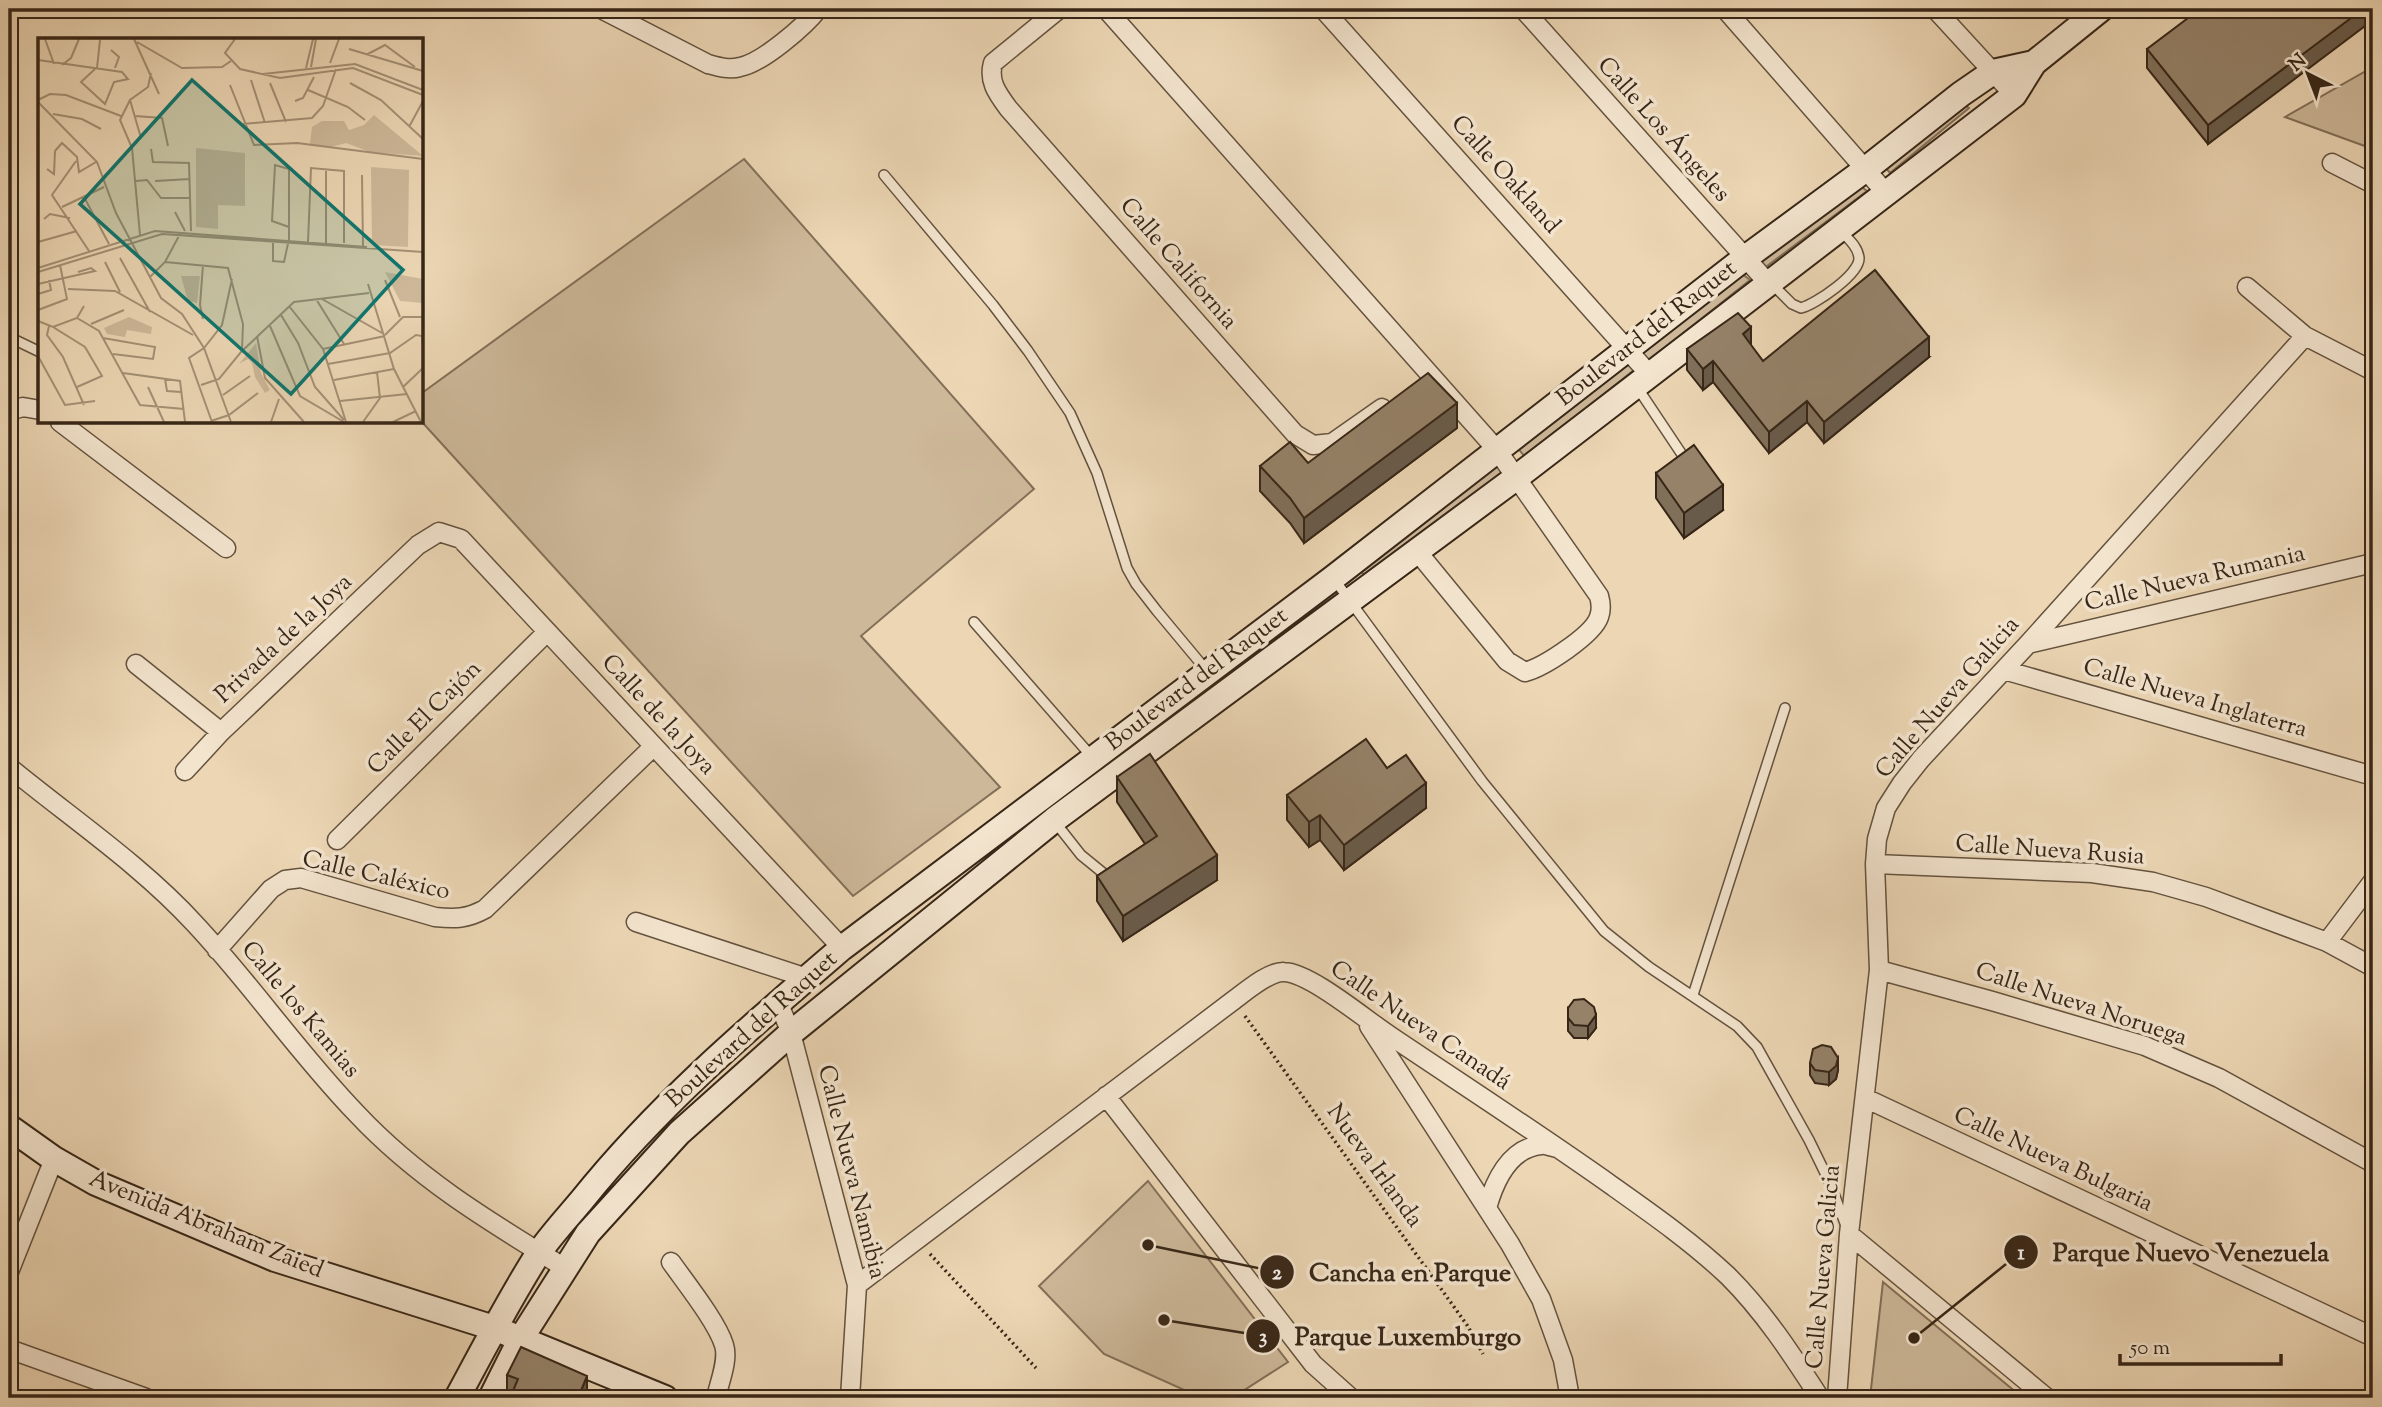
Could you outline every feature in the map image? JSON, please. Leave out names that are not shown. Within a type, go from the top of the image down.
[{"type":"street","points":[[601,9],[708,64],[724,68],[740,68],[753,63],[807,23],[818,9]]},
{"type":"street","name":"Calle California","points":[[1059,9],[993,63],[990,72],[992,81],[1007,108],[1295,434],[1313,445],[1332,443],[1398,397]]},
{"type":"street","points":[[1106,9],[1426,378],[1496,450],[1599,596],[1602,607],[1599,620],[1563,652],[1538,668],[1525,672],[1514,667],[1416,550]]},
{"type":"street","name":"Calle Oakland","points":[[1323,9],[1630,349],[1643,380]]},
{"type":"street","name":"Calle Los Ángeles","points":[[1523,9],[1769,282]]},
{"type":"street","points":[[1725,9],[1886,193]]},
{"type":"street","points":[[1935,9],[2014,96]]},
{"type":"street","name":"Boulevard del Raquet","points":[[491,1398],[520,1340],[588,1233],[679,1132],[790,1033],[1054,820],[1517,477],[1838,228],[2014,96],[2034,63],[2101,9]]},
{"type":"street","name":"Boulevard del Raquet","points":[[457,1398],[540,1252],[620,1153],[726,1048],[778,1002],[842,948],[1333,578],[1745,258],[1993,72],[2034,63]]},
{"type":"street","points":[[2332,163],[2373,184]]},
{"type":"street","points":[[2247,287],[2305,336],[2373,371]]},
{"type":"street","name":"Calle Nueva Galicia","points":[[1837,1398],[1849,1234],[1879,970],[1875,864],[1877,839],[1886,808],[1902,783],[2305,336]]},
{"type":"street","points":[[9,411],[23,407],[38,410]]},
{"type":"street","points":[[63,424],[226,548]]},
{"type":"street","name":"Calle de la Joya","points":[[429,536],[439,532],[461,539],[842,948]]},
{"type":"street","name":"Privada de la Joya","points":[[136,664],[221,732],[429,536]]},
{"type":"street","name":"Calle Nueva Rumania","points":[[2028,644],[2373,563]]},
{"type":"street","name":"Calle El Cajón","points":[[337,839],[547,632]]},
{"type":"street","name":"Calle Nueva Inglaterra","points":[[2004,670],[2373,776]]},
{"type":"street","points":[[185,771],[221,732]]},
{"type":"street","name":"Calle Caléxico","points":[[217,950],[271,890],[285,880],[301,878],[435,917],[470,917],[485,909],[654,746]]},
{"type":"street","name":"Calle los Kamias","points":[[9,767],[135,868],[195,923],[358,1115],[421,1175],[482,1218],[565,1268]]},
{"type":"street","name":"Calle Nueva Rusia","points":[[1875,864],[2092,873],[2153,883],[2206,897],[2327,942],[2373,967]]},
{"type":"street","points":[[2327,942],[2373,881]]},
{"type":"street","points":[[635,922],[807,978]]},
{"type":"street","name":"Calle Nueva Noruega","points":[[1879,970],[2145,1046],[2219,1078],[2373,1163]]},
{"type":"street","name":"Calle Nueva Canadá","points":[[857,1284],[1234,1000],[1259,982],[1282,972],[1299,976],[1326,991],[1559,1148],[1686,1239],[1729,1278],[1775,1329],[1821,1398]]},
{"type":"street","name":"Calle Nueva Namibia","points":[[778,1002],[790,1033],[857,1284],[850,1398]]},
{"type":"street","points":[[1365,1019],[1510,1244],[1541,1299],[1563,1360],[1570,1398]]},
{"type":"street","points":[[1106,1096],[1313,1364],[1351,1398]]},
{"type":"street","name":"Calle Nueva Bulgaria","points":[[1865,1098],[2373,1337]]},
{"type":"street","name":"Avenida Abraham Zaied","points":[[9,1127],[54,1159],[96,1183],[275,1259],[495,1328],[665,1398]]},
{"type":"street","points":[[1487,1208],[1493,1185],[1504,1168],[1522,1151],[1541,1144],[1559,1148]]},
{"type":"street","points":[[9,1272],[54,1159]]},
{"type":"street","points":[[1849,1234],[2047,1398]]},
{"type":"street","points":[[671,1262],[725,1346],[723,1370],[716,1398]]},
{"type":"street","points":[[9,1349],[146,1398]]},
{"type":"lane","points":[[884,175],[993,305],[1070,413],[1097,473],[1127,568],[1157,611],[1209,672]]},
{"type":"lane","points":[[1769,282],[1792,304],[1801,308],[1839,284],[1856,269],[1859,261],[1855,246],[1838,228]]},
{"type":"lane","points":[[9,337],[38,351]]},
{"type":"lane","points":[[1643,380],[1683,456]]},
{"type":"lane","points":[[1333,578],[1482,781],[1548,859],[1586,910],[1624,949],[1737,1026],[1757,1047],[1815,1151],[1849,1234]]},
{"type":"lane","points":[[974,622],[1093,758]]},
{"type":"lane","points":[[1693,995],[1785,708]]},
{"type":"lane","points":[[1054,820],[1081,855],[1108,877]]},
{"type":"path","name":"Nueva Irlanda","points":[[1234,1000],[1467,1325],[1483,1354]]},
{"type":"path","points":[[917,1239],[1036,1368]]},
{"type":"shaded area","points":[[2373,67],[2373,149],[2285,117]]},
{"type":"shaded area","points":[[1955,98],[1969,108],[1890,173],[1880,161]]},
{"type":"shaded area","points":[[744,159],[1034,489],[861,636],[1000,787],[853,896],[424,424],[424,392]]},
{"type":"shaded area","points":[[1851,179],[1867,191],[1763,269],[1751,257]]},
{"type":"shaded area","points":[[1736,269],[1750,280],[1647,362],[1635,349]]},
{"type":"shaded area","points":[[1623,357],[1634,370],[1525,457],[1513,442]]},
{"type":"shaded area","points":[[1499,453],[1511,468],[1368,580],[1356,565]]},
{"type":"shaded area","points":[[1148,1181],[1288,1362],[1232,1398],[1202,1398],[1104,1354],[1039,1286]]},
{"type":"shaded area","points":[[1883,1282],[2023,1398],[1870,1398]]},
{"type":"building","points":[[2200,9],[2363,9],[2208,125],[2147,49]]},
{"type":"building","points":[[1875,270],[1929,337],[1824,422],[1807,401],[1769,432],[1713,361],[1703,369],[1687,349],[1738,313],[1751,327],[1743,334],[1763,361]]},
{"type":"building","points":[[1428,373],[1457,403],[1304,518],[1290,498],[1260,466],[1290,442],[1308,463]]},
{"type":"building","points":[[1694,445],[1723,485],[1684,513],[1656,473]]},
{"type":"building","points":[[1366,739],[1387,768],[1406,755],[1426,783],[1344,845],[1320,815],[1309,822],[1287,795]]},
{"type":"building","points":[[1150,754],[1217,855],[1123,916],[1097,876],[1157,836],[1117,777]]},
{"type":"building","points":[[1584,999],[1594,1007],[1596,1015],[1588,1026],[1574,1025],[1568,1018],[1568,1008],[1574,1000]]},
{"type":"building","points":[[1822,1045],[1831,1047],[1838,1058],[1836,1066],[1829,1072],[1815,1070],[1810,1063],[1813,1049]]},
{"type":"building","points":[[521,1347],[587,1376],[578,1398],[510,1398],[518,1379],[507,1375]]},
{"type":"place","name":"Cancha en Parque","points":[[1148,1245]]},
{"type":"place","name":"Parque Luxemburgo","points":[[1164,1320]]},
{"type":"place","name":"Parque Nuevo Venezuela","points":[[1914,1338]]}]
